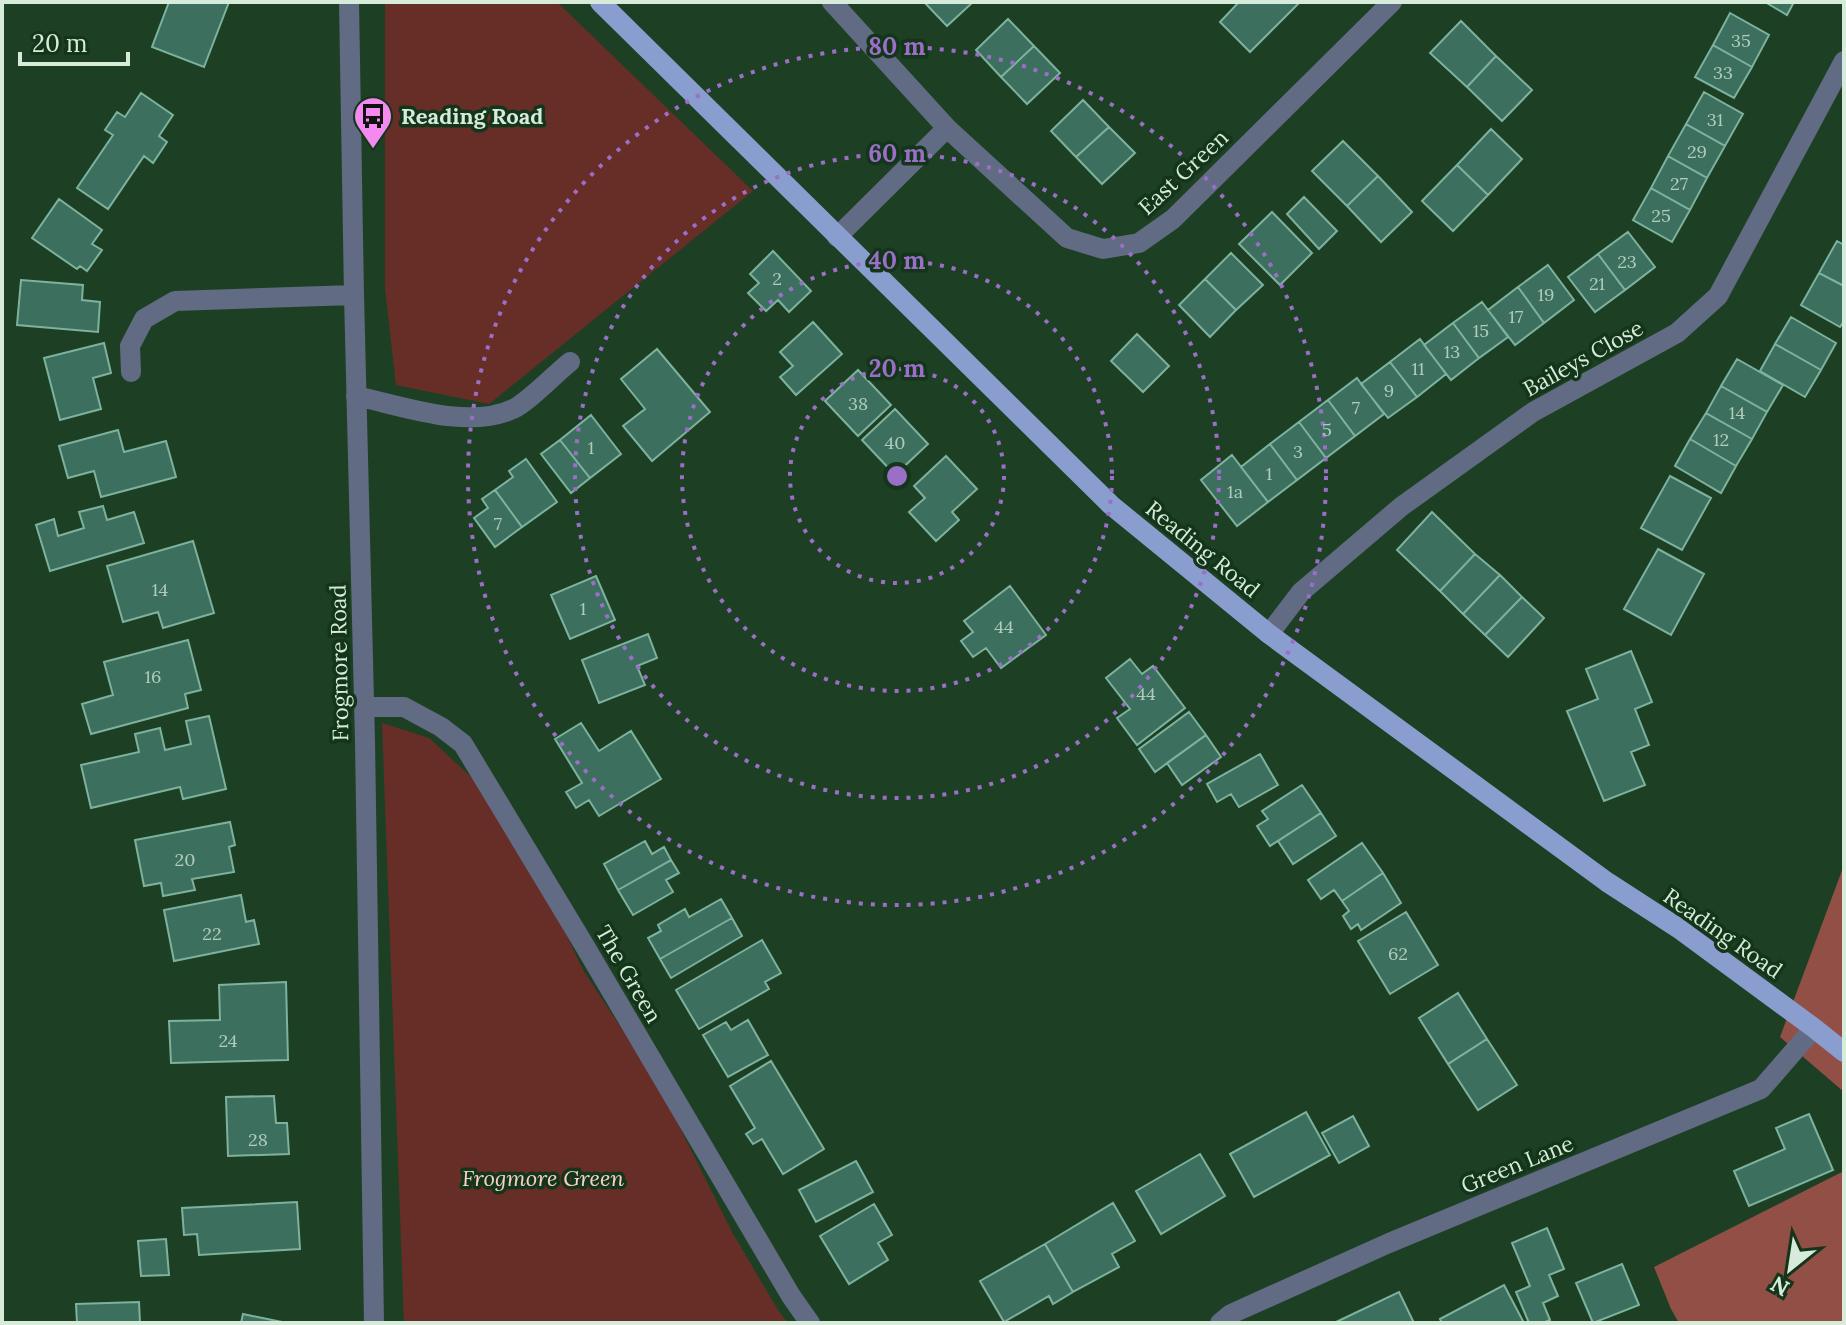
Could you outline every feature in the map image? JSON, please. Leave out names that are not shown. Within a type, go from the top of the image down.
[{"type":"main road","name":"Reading Road","points":[[600,2],[1111,505],[1269,634],[1607,882],[1678,928],[1844,1052]]},
{"type":"street","name":"Frogmore Road","points":[[349,2],[374,1323]]},
{"type":"street","name":"East Green","points":[[832,2],[947,128],[1067,238],[1103,249],[1139,243],[1173,219],[1392,2]]},
{"type":"street","name":"Baileys Close","points":[[1269,634],[1301,592],[1402,506],[1533,412],[1677,333],[1718,296],[1844,61]]},
{"type":"street","points":[[837,237],[947,128]]},
{"type":"street","points":[[131,372],[130,346],[144,319],[175,301],[354,295]]},
{"type":"street","points":[[356,396],[453,417],[490,416],[515,408],[570,362]]},
{"type":"street","name":"The Green","points":[[364,707],[404,707],[441,727],[463,744],[791,1296],[810,1323]]},
{"type":"street","name":"Green Lane","points":[[1220,1323],[1231,1314],[1389,1243],[1761,1089],[1814,1028]]},
{"type":"green space","points":[[385,2],[557,2],[753,191],[489,404],[396,385],[385,288]]},
{"type":"green space","name":"Frogmore Green","points":[[382,723],[429,738],[482,787],[559,919],[583,970],[658,1084],[732,1232],[788,1323],[404,1323]]},
{"type":"shaded area","points":[[1844,865],[1844,1092],[1780,1037]]},
{"type":"shaded area","points":[[1844,1171],[1844,1323],[1679,1323],[1654,1267]]},
{"type":"building","points":[[169,2],[229,2],[204,67],[152,47]]},
{"type":"building","points":[[924,2],[973,2],[947,26]]},
{"type":"building","points":[[1239,2],[1299,3],[1250,52],[1220,22]]},
{"type":"building","points":[[1765,2],[1794,2],[1787,15]]},
{"type":"building","points":[[1730,13],[1769,35],[1752,67],[1713,45]]},
{"type":"building","points":[[1008,19],[1034,46],[1001,77],[976,50]]},
{"type":"building","points":[[1461,21],[1496,56],[1467,87],[1430,53]]},
{"type":"building","points":[[1713,45],[1752,67],[1734,98],[1695,77]]},
{"type":"building","points":[[1034,46],[1060,73],[1027,104],[1001,77]]},
{"type":"building","points":[[1496,56],[1532,90],[1502,121],[1467,87]]},
{"type":"building","points":[[1704,92],[1743,114],[1725,146],[1686,124]]},
{"type":"building","points":[[141,93],[173,115],[159,136],[167,142],[153,163],[144,156],[108,209],[77,188],[113,135],[105,130],[117,112],[125,117]]},
{"type":"building","points":[[1083,100],[1109,127],[1076,157],[1051,131]]},
{"type":"building","points":[[1686,124],[1725,146],[1707,178],[1668,156]]},
{"type":"building","points":[[1109,127],[1135,153],[1102,184],[1076,157]]},
{"type":"building","points":[[1491,129],[1522,159],[1488,195],[1457,165]]},
{"type":"building","points":[[1343,141],[1378,176],[1347,206],[1312,171]]},
{"type":"building","points":[[1668,156],[1707,178],[1690,210],[1651,188]]},
{"type":"building","points":[[1457,165],[1488,195],[1453,231],[1422,201]]},
{"type":"building","points":[[1378,176],[1412,212],[1381,242],[1347,206]]},
{"type":"building","points":[[1651,188],[1690,210],[1672,242],[1633,220]]},
{"type":"building","points":[[1304,197],[1337,231],[1319,249],[1287,214]]},
{"type":"building","points":[[59,199],[102,230],[92,244],[102,250],[87,271],[80,266],[77,269],[32,238]]},
{"type":"building","points":[[1272,212],[1312,253],[1280,285],[1239,244]]},
{"type":"building","points":[[1628,232],[1655,267],[1625,290],[1598,254]]},
{"type":"building","points":[[1837,241],[1844,245],[1844,286],[1819,273]]},
{"type":"building","points":[[773,251],[811,291],[789,312],[778,300],[766,311],[748,293],[759,283],[750,274]]},
{"type":"building","points":[[1231,253],[1263,285],[1236,310],[1205,279]]},
{"type":"building","points":[[1598,254],[1625,290],[1595,312],[1568,277]]},
{"type":"building","points":[[1548,265],[1574,300],[1544,323],[1518,287]]},
{"type":"building","points":[[1819,273],[1844,286],[1844,321],[1840,327],[1801,305]]},
{"type":"building","points":[[1205,279],[1236,310],[1210,337],[1179,305]]},
{"type":"building","points":[[21,280],[83,285],[82,300],[100,302],[98,332],[17,325]]},
{"type":"building","points":[[1518,287],[1544,323],[1515,345],[1488,310]]},
{"type":"building","points":[[1482,302],[1508,337],[1479,358],[1453,323]]},
{"type":"building","points":[[1791,317],[1836,343],[1821,370],[1775,344]]},
{"type":"building","points":[[813,322],[842,354],[796,395],[780,377],[793,366],[780,352]]},
{"type":"building","points":[[1453,323],[1479,358],[1451,380],[1424,345]]},
{"type":"building","points":[[1137,334],[1169,366],[1143,392],[1111,361]]},
{"type":"building","points":[[1420,339],[1446,374],[1417,397],[1390,362]]},
{"type":"building","points":[[104,343],[111,373],[93,378],[101,409],[60,420],[44,358]]},
{"type":"building","points":[[1775,344],[1821,370],[1805,397],[1760,371]]},
{"type":"building","points":[[657,349],[710,412],[652,461],[623,426],[645,409],[621,379]]},
{"type":"building","points":[[1737,359],[1783,385],[1767,412],[1721,386]]},
{"type":"building","points":[[1390,362],[1417,397],[1388,418],[1361,384]]},
{"type":"building","points":[[858,370],[891,405],[858,436],[825,401]]},
{"type":"building","points":[[1357,378],[1384,414],[1355,436],[1328,400]]},
{"type":"building","points":[[1721,386],[1767,412],[1752,439],[1706,413]]},
{"type":"building","points":[[1328,400],[1355,436],[1326,458],[1299,422]]},
{"type":"building","points":[[895,409],[928,444],[895,475],[862,440]]},
{"type":"building","points":[[1706,413],[1752,439],[1736,466],[1690,439]]},
{"type":"building","points":[[591,415],[621,454],[590,478],[560,440]]},
{"type":"building","points":[[1299,422],[1326,458],[1297,480],[1270,444]]},
{"type":"building","points":[[118,430],[124,452],[166,441],[176,477],[101,497],[94,471],[68,478],[59,446]]},
{"type":"building","points":[[1690,439],[1736,466],[1721,493],[1675,466]]},
{"type":"building","points":[[560,440],[590,478],[571,493],[541,454]]},
{"type":"building","points":[[1270,444],[1297,480],[1268,502],[1241,467]]},
{"type":"building","points":[[1232,455],[1268,502],[1237,526],[1201,480]]},
{"type":"building","points":[[946,456],[977,489],[952,512],[959,520],[936,541],[909,512],[925,498],[914,486]]},
{"type":"building","points":[[526,459],[557,502],[522,527],[495,490],[513,477],[509,471]]},
{"type":"building","points":[[1670,476],[1711,498],[1682,550],[1641,528]]},
{"type":"building","points":[[495,490],[522,527],[495,547],[474,518],[488,508],[482,499]]},
{"type":"building","points":[[103,506],[107,520],[134,512],[144,543],[50,571],[36,525],[54,519],[58,536],[84,528],[79,512]]},
{"type":"building","points":[[1432,512],[1475,554],[1440,591],[1397,550]]},
{"type":"building","points":[[193,541],[214,613],[163,628],[158,612],[123,622],[107,566]]},
{"type":"building","points":[[1658,549],[1704,574],[1671,635],[1624,609]]},
{"type":"building","points":[[1475,554],[1500,575],[1463,614],[1440,591]]},
{"type":"building","points":[[1500,575],[1522,597],[1485,635],[1463,614]]},
{"type":"building","points":[[596,576],[615,620],[570,639],[551,595]]},
{"type":"building","points":[[1010,586],[1046,635],[1001,668],[986,648],[973,657],[961,641],[973,632],[964,621]]},
{"type":"building","points":[[1522,597],[1544,618],[1508,657],[1485,635]]},
{"type":"building","points":[[648,634],[657,658],[637,666],[645,685],[599,703],[582,660]]},
{"type":"building","points":[[188,640],[201,690],[185,694],[188,708],[91,734],[82,704],[113,695],[104,662]]},
{"type":"building","points":[[1631,651],[1652,702],[1635,709],[1649,745],[1631,752],[1645,785],[1604,801],[1567,711],[1598,699],[1586,669]]},
{"type":"building","points":[[1130,659],[1142,674],[1153,666],[1185,708],[1137,745],[1117,718],[1130,709],[1106,678]]},
{"type":"building","points":[[1189,712],[1206,735],[1155,772],[1139,749]]},
{"type":"building","points":[[209,716],[226,789],[183,799],[180,787],[91,808],[81,765],[139,752],[135,734],[160,728],[165,750],[191,744],[186,721]]},
{"type":"building","points":[[581,723],[599,751],[631,731],[661,779],[599,816],[589,800],[576,808],[566,792],[582,783],[555,739]]},
{"type":"building","points":[[1206,735],[1221,757],[1182,785],[1167,763]]},
{"type":"building","points":[[1260,754],[1278,785],[1239,807],[1231,794],[1217,802],[1207,784]]},
{"type":"building","points":[[1302,785],[1321,813],[1270,846],[1257,826],[1268,819],[1262,811]]},
{"type":"building","points":[[1321,813],[1336,836],[1293,864],[1278,841]]},
{"type":"building","points":[[230,822],[235,845],[229,847],[234,872],[192,879],[195,890],[163,896],[161,883],[144,886],[135,840]]},
{"type":"building","points":[[645,841],[652,854],[664,847],[671,860],[618,890],[604,864]]},
{"type":"building","points":[[1362,843],[1383,873],[1342,901],[1334,890],[1321,899],[1308,880]]},
{"type":"building","points":[[671,860],[679,873],[666,880],[673,892],[633,915],[618,890]]},
{"type":"building","points":[[1383,873],[1401,903],[1361,930],[1358,924],[1351,929],[1343,916],[1349,911],[1342,901]]},
{"type":"building","points":[[241,895],[246,922],[254,920],[259,944],[174,961],[164,910]]},
{"type":"building","points":[[721,899],[732,918],[660,959],[648,938],[661,931],[658,925],[685,909],[689,917]]},
{"type":"building","points":[[1406,912],[1438,965],[1390,994],[1358,941]]},
{"type":"building","points":[[732,918],[742,936],[671,978],[660,959]]},
{"type":"building","points":[[762,940],[781,973],[765,982],[769,989],[699,1029],[676,990]]},
{"type":"building","points":[[286,982],[288,1060],[171,1063],[169,1021],[220,1020],[219,985]]},
{"type":"building","points":[[1458,993],[1487,1039],[1448,1064],[1419,1018]]},
{"type":"building","points":[[748,1020],[768,1055],[728,1077],[703,1035],[726,1022],[731,1030]]},
{"type":"building","points":[[1487,1039],[1517,1085],[1478,1110],[1448,1064]]},
{"type":"building","points":[[771,1061],[824,1149],[783,1174],[762,1139],[753,1144],[746,1134],[755,1128],[730,1086]]},
{"type":"building","points":[[274,1096],[276,1123],[287,1123],[289,1154],[228,1156],[226,1097]]},
{"type":"building","points":[[1306,1112],[1330,1155],[1254,1197],[1230,1154]]},
{"type":"building","points":[[1809,1114],[1833,1170],[1749,1206],[1734,1171],[1785,1149],[1776,1128]]},
{"type":"building","points":[[1353,1116],[1369,1146],[1339,1163],[1322,1133]]},
{"type":"building","points":[[1200,1154],[1225,1196],[1161,1234],[1136,1191]]},
{"type":"building","points":[[856,1161],[873,1192],[816,1222],[799,1190]]},
{"type":"building","points":[[297,1202],[300,1249],[199,1255],[197,1234],[184,1235],[182,1208]]},
{"type":"building","points":[[1113,1203],[1135,1241],[1112,1254],[1119,1267],[1073,1292],[1045,1244]]},
{"type":"building","points":[[874,1204],[892,1235],[878,1243],[888,1260],[849,1284],[820,1236]]},
{"type":"building","points":[[1547,1228],[1564,1269],[1549,1275],[1558,1296],[1543,1303],[1550,1320],[1529,1323],[1516,1292],[1530,1286],[1512,1243]]},
{"type":"building","points":[[166,1239],[169,1275],[141,1276],[138,1241]]},
{"type":"building","points":[[1045,1244],[1073,1292],[1053,1304],[1049,1296],[1004,1322],[980,1281]]},
{"type":"building","points":[[1622,1264],[1639,1305],[1593,1323],[1576,1283]]},
{"type":"building","points":[[1504,1285],[1524,1323],[1442,1323],[1440,1319]]},
{"type":"building","points":[[1399,1292],[1414,1323],[1334,1323]]},
{"type":"building","points":[[139,1302],[140,1323],[77,1323],[76,1304]]},
{"type":"building","points":[[243,1314],[287,1323],[241,1323]]},
{"type":"place","name":"Reading Road","points":[[373,150]]}]
